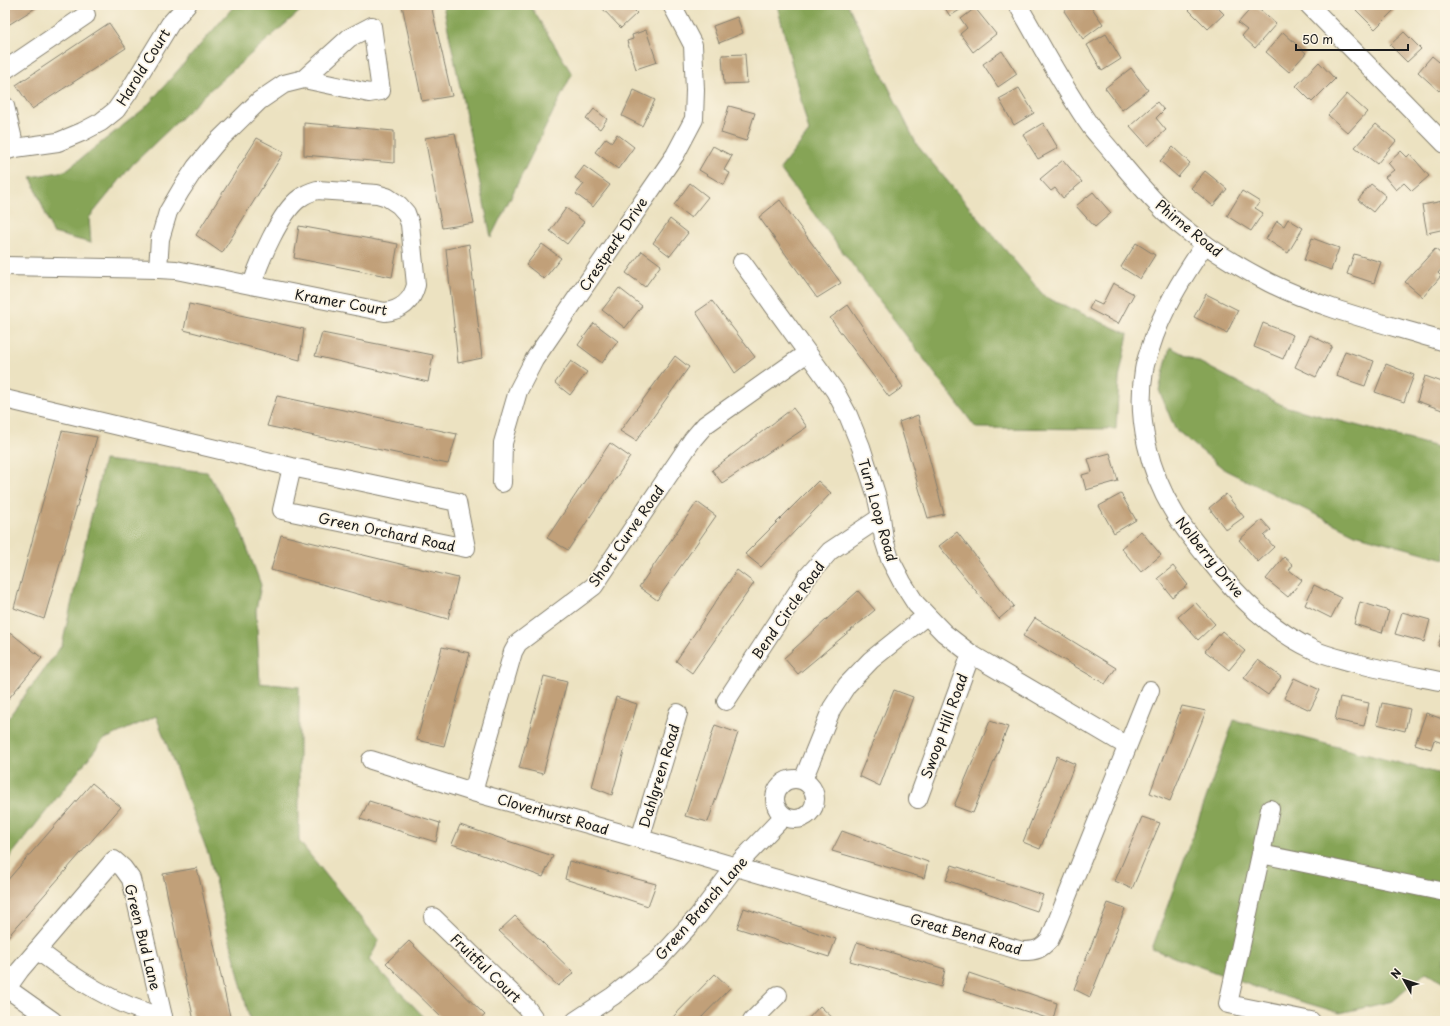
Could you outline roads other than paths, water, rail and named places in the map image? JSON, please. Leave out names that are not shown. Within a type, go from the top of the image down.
[{"type":"street","name":"Harold Court","points":[[10,150],[58,142],[101,122],[116,110],[170,24],[187,5]]},
{"type":"street","name":"Crestpark Drive","points":[[502,483],[503,443],[518,391],[534,360],[674,155],[694,118],[694,45],[672,5]]},
{"type":"street","name":"Phirne Road","points":[[1018,5],[1091,127],[1133,178],[1166,212],[1205,244],[1236,264],[1271,283],[1307,298],[1346,312],[1445,342]]},
{"type":"street","points":[[1309,5],[1445,144]]},
{"type":"street","points":[[5,70],[86,15]]},
{"type":"street","points":[[158,269],[160,239],[168,212],[181,190],[196,167],[216,143],[258,101],[284,84],[304,79],[369,93],[381,90],[372,26],[349,38],[304,79]]},
{"type":"street","points":[[5,106],[10,150]]},
{"type":"street","name":"Kramer Court","points":[[5,266],[176,270],[385,312],[393,311],[402,307],[410,300],[416,285],[410,224],[406,213],[399,205],[387,197],[376,194],[317,190],[307,193],[299,198],[284,216],[261,259],[252,285]]},
{"type":"street","name":"Nolberry Drive","points":[[1205,244],[1169,300],[1155,332],[1144,369],[1142,419],[1148,451],[1159,483],[1174,513],[1224,578],[1253,609],[1274,627],[1315,650],[1339,658],[1370,667],[1445,682]]},
{"type":"street","name":"Turn Loop Road","points":[[742,262],[835,392],[848,415],[869,471],[881,517],[884,540],[890,559],[916,604],[944,633],[971,654],[1127,746]]},
{"type":"street","name":"Short Curve Road","points":[[473,792],[513,652],[518,643],[594,586],[693,439],[706,425],[807,353]]},
{"type":"street","name":"Green Orchard Road","points":[[5,399],[292,467],[457,502],[466,548],[282,510],[292,467]]},
{"type":"street","name":"Bend Circle Road","points":[[726,700],[808,576],[830,551],[881,517]]},
{"type":"street","points":[[802,780],[832,708],[847,685],[872,660],[926,616]]},
{"type":"street","name":"Swoop Hill Road","points":[[918,798],[971,654]]},
{"type":"street","name":"Great Bend Road","points":[[735,868],[1022,951],[1036,951],[1044,946],[1050,939],[1150,690]]},
{"type":"street","name":"Dahlgreen Road","points":[[640,838],[678,713]]},
{"type":"street","name":"Cloverhurst Road","points":[[371,760],[473,792],[640,838],[735,868]]},
{"type":"street","points":[[794,778],[802,780],[810,785],[814,792],[815,801],[813,809],[807,816],[799,820],[791,820],[783,816],[777,810],[774,802],[775,794],[779,786],[786,781],[794,778]]},
{"type":"street","points":[[1270,810],[1228,1004],[1311,1021]]},
{"type":"street","name":"Green Branch Lane","points":[[575,1021],[613,996],[659,960],[698,916],[735,868],[783,816]]},
{"type":"street","points":[[1261,854],[1445,892]]},
{"type":"street","name":"Green Bud Lane","points":[[6,989],[20,970],[114,860],[131,880],[163,1019]]},
{"type":"street","name":"Fruitful Court","points":[[433,917],[526,1007],[536,1021]]},
{"type":"street","name":"Green Bud Lane","points":[[37,950],[59,967],[93,988],[146,1013],[163,1019]]},
{"type":"street","points":[[6,989],[53,1021]]},
{"type":"street","points":[[752,1021],[778,995]]}]
